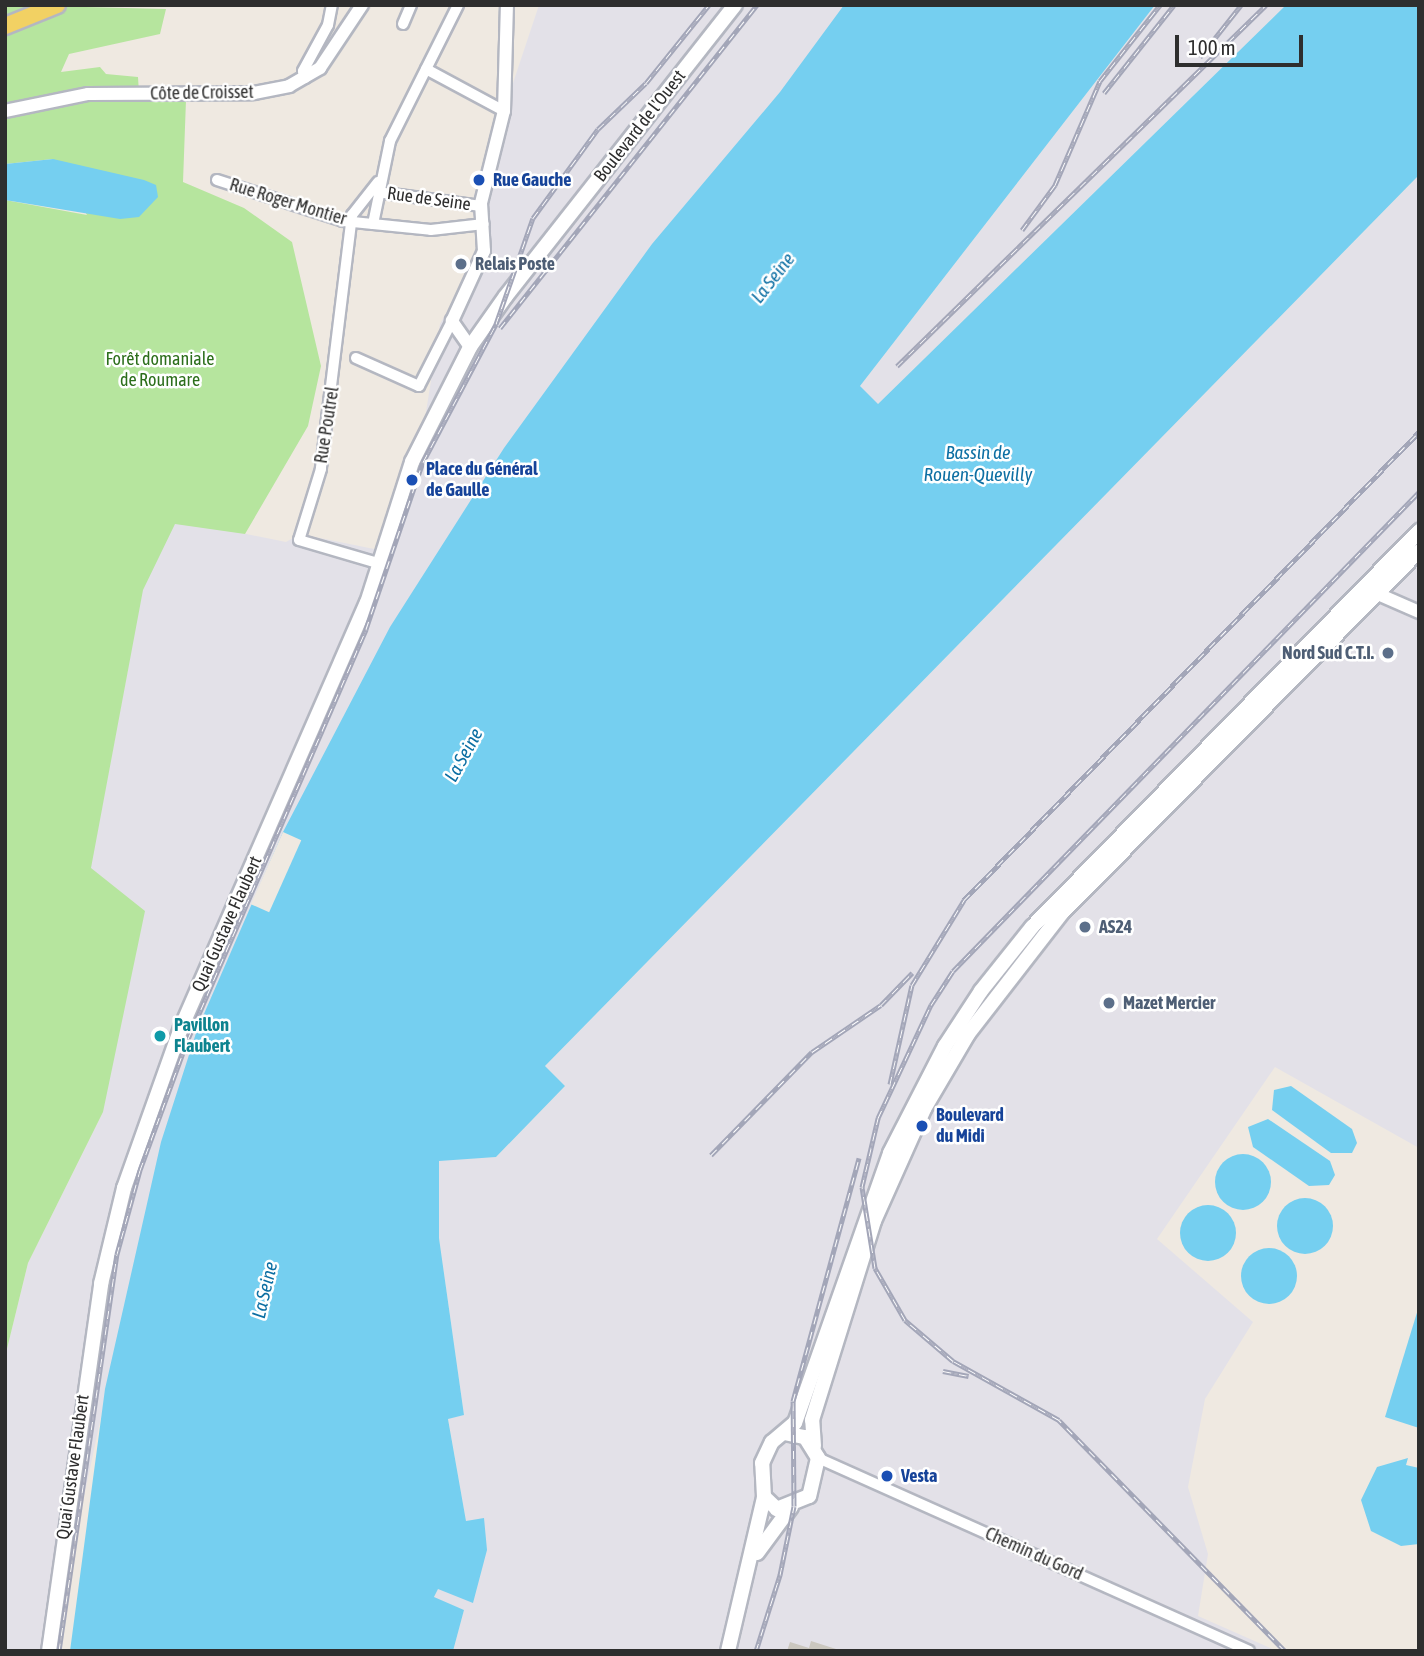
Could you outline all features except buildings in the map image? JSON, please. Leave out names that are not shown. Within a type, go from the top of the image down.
[{"type":"main road","points":[[5,26],[57,5]]},
{"type":"main road","name":"Boulevard de l'Ouest","points":[[470,347],[735,5]]},
{"type":"main road","name":"Quai Gustave Flaubert","points":[[49,1651],[100,1284],[124,1188],[181,1028],[381,564],[412,462],[470,347]]},
{"type":"main road","points":[[1372,591],[1419,531]]},
{"type":"main road","points":[[957,1026],[977,1015],[1062,913],[1309,659],[1419,537]]},
{"type":"main road","points":[[728,1651],[753,1560],[764,1497],[762,1462],[772,1442],[795,1423],[878,1181],[957,1026],[1026,934],[1372,591],[1419,551]]},
{"type":"main road","points":[[753,1560],[791,1507],[808,1496],[816,1452],[812,1420],[874,1221],[924,1109],[1026,934]]},
{"type":"main road","points":[[785,1433],[795,1432],[816,1452]]},
{"type":"main road","points":[[764,1497],[777,1509],[791,1507]]},
{"type":"street","points":[[304,78],[303,71],[328,25],[332,5]]},
{"type":"street","name":"Côte de Croisset","points":[[5,111],[88,94],[271,92],[304,78],[333,52],[362,5]]},
{"type":"street","points":[[403,24],[411,5]]},
{"type":"street","points":[[373,224],[378,187],[390,141],[458,5]]},
{"type":"street","points":[[356,358],[419,386],[481,261],[484,224],[481,206],[504,111],[507,5]]},
{"type":"street","points":[[426,69],[504,111]]},
{"type":"street","name":"Rue Roger Montier","points":[[218,180],[351,222],[431,230],[484,224]]},
{"type":"street","points":[[351,222],[378,187]]},
{"type":"street","name":"Rue de Seine","points":[[378,187],[481,206]]},
{"type":"street","name":"Rue Poutrel","points":[[351,222],[321,470],[299,540],[381,564]]},
{"type":"street","points":[[452,321],[470,347]]},
{"type":"street","points":[[1372,591],[1419,612]]},
{"type":"street","name":"Chemin du Gord","points":[[816,1452],[1249,1651]]},
{"type":"shaded area","points":[[539,5],[874,5],[129,1286],[51,1651],[5,1651],[5,1357],[28,1263],[103,1112],[89,875],[128,669],[120,629],[168,518],[286,542],[300,534],[379,550],[422,437],[440,324],[477,260],[482,238],[478,188]]},
{"type":"shaded area","points":[[1155,5],[1286,5],[878,404],[867,399],[860,386]]},
{"type":"shaded area","points":[[1419,175],[1419,1148],[1275,1067],[1157,1239],[1253,1322],[1205,1399],[1188,1487],[1208,1554],[1198,1616],[1277,1651],[453,1651],[464,1610],[434,1598],[466,1521],[448,1418],[464,1415],[439,1238],[439,1160],[496,1157],[565,1086],[545,1066]]},
{"type":"green space","name":"Forêt domaniale de Roumare","points":[[5,5],[166,9],[160,34],[69,54],[61,72],[100,67],[106,74],[138,77],[139,93],[186,100],[183,182],[244,208],[292,242],[321,366],[308,426],[245,534],[175,524],[143,590],[91,868],[145,911],[103,1112],[28,1263],[5,1357],[5,200],[87,215],[53,159],[5,164]]},
{"type":"water","points":[[844,5],[1155,5],[860,386],[878,404],[1286,5],[1419,5],[1419,175],[545,1066],[565,1086],[496,1157],[439,1161],[439,1238],[464,1415],[448,1419],[466,1521],[484,1518],[487,1550],[473,1603],[438,1589],[434,1597],[464,1610],[453,1651],[70,1651],[105,1389],[161,1142],[197,1030],[283,832],[390,627],[504,448],[652,244],[780,92]]},
{"type":"water","points":[[53,159],[144,180],[156,185],[158,197],[139,217],[120,219],[5,200],[5,164]]},
{"type":"water","points":[[1291,1086],[1352,1129],[1357,1143],[1352,1153],[1331,1153],[1272,1110],[1274,1090]]},
{"type":"water","points":[[1268,1119],[1330,1161],[1335,1175],[1329,1185],[1309,1186],[1253,1147],[1248,1127]]},
{"type":"water","points":[[1243,1154],[1254,1156],[1263,1162],[1269,1171],[1269,1193],[1263,1202],[1254,1208],[1243,1210],[1232,1208],[1223,1202],[1217,1193],[1215,1182],[1217,1171],[1223,1162],[1232,1156]]},
{"type":"water","points":[[1305,1198],[1316,1200],[1325,1206],[1331,1215],[1331,1237],[1325,1246],[1316,1252],[1305,1254],[1294,1252],[1285,1246],[1279,1237],[1277,1226],[1279,1215],[1285,1206],[1294,1200]]},
{"type":"water","points":[[1208,1205],[1219,1207],[1228,1213],[1234,1222],[1234,1244],[1228,1253],[1219,1259],[1208,1261],[1197,1259],[1188,1253],[1182,1244],[1180,1233],[1182,1222],[1188,1213],[1197,1207]]},
{"type":"water","points":[[1269,1248],[1280,1250],[1289,1256],[1295,1265],[1295,1287],[1289,1296],[1280,1302],[1269,1304],[1258,1302],[1249,1296],[1243,1287],[1241,1276],[1243,1265],[1249,1256],[1258,1250]]},
{"type":"water","points":[[1419,1306],[1419,1428],[1385,1417]]},
{"type":"water","points":[[1408,1458],[1406,1465],[1419,1468],[1419,1544],[1401,1546],[1371,1531],[1361,1500],[1377,1467]]},
{"type":"pier","points":[[283,832],[301,840],[269,912],[251,904]]},
{"type":"railway","points":[[59,1651],[117,1254],[140,1170],[188,1039],[366,629],[423,462],[496,324],[533,218],[598,129],[646,83],[709,5]]},
{"type":"railway","points":[[500,328],[757,5]]},
{"type":"railway","points":[[1022,230],[1055,185],[1100,81],[1160,5]]},
{"type":"railway","points":[[1104,93],[1174,5]]},
{"type":"railway","points":[[1200,57],[1241,5]]},
{"type":"railway","points":[[897,366],[1266,5]]},
{"type":"railway","points":[[890,1084],[912,985],[964,900],[1419,432]]},
{"type":"railway","points":[[1285,1651],[1059,1420],[953,1361],[905,1320],[875,1268],[862,1187],[878,1118],[931,1005],[953,971],[1419,492]]},
{"type":"railway","points":[[711,1155],[812,1052],[881,1005],[912,973]]},
{"type":"railway","points":[[756,1651],[780,1575],[794,1506],[793,1401],[859,1158]]},
{"type":"railway","points":[[943,1371],[969,1376]]},
{"type":"place","name":"Rue Gauche","points":[[479,180]]},
{"type":"place","name":"Relais Poste","points":[[461,264]]},
{"type":"place","name":"Place du Général de Gaulle","points":[[412,480]]},
{"type":"place","name":"Nord Sud C.T.I.","points":[[1388,653]]},
{"type":"place","name":"AS24","points":[[1085,927]]},
{"type":"place","name":"Mazet Mercier","points":[[1109,1003]]},
{"type":"place","name":"Pavillon Flaubert","points":[[160,1036]]},
{"type":"place","name":"Boulevard du Midi","points":[[922,1126]]},
{"type":"place","name":"Vesta","points":[[887,1476]]},
{"type":"water label","name":"La Seine","points":[[773,278]]},
{"type":"water label","name":"Bassin de Rouen-Quevilly","points":[[978,464]]},
{"type":"water label","name":"La Seine","points":[[464,755]]},
{"type":"water label","name":"La Seine","points":[[265,1290]]}]
